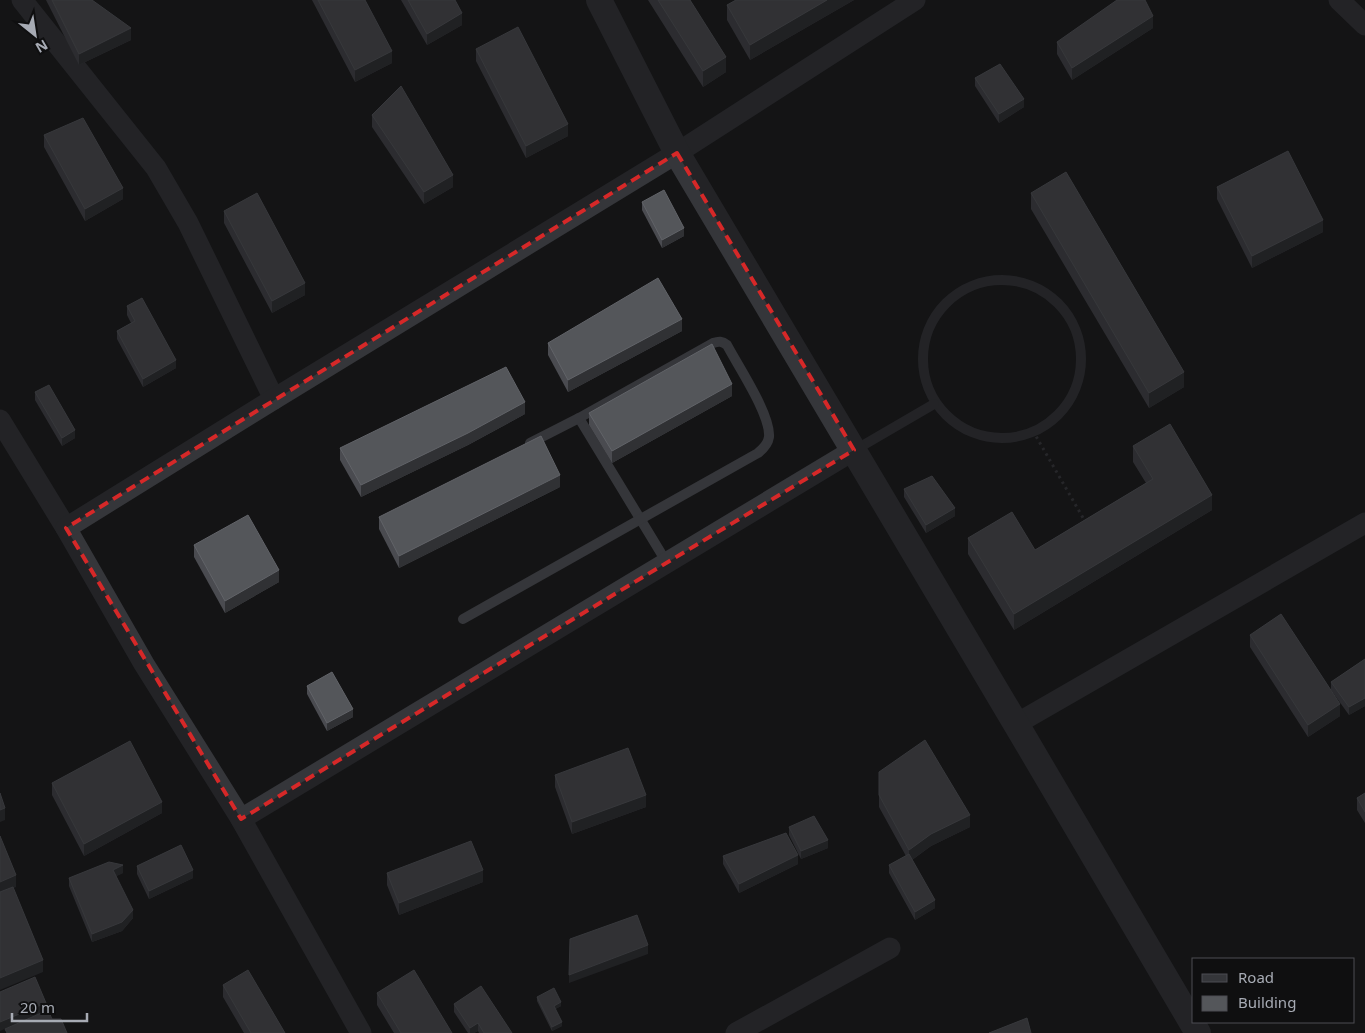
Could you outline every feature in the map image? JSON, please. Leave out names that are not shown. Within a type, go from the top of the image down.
[{"type":"street","points":[[22,0],[156,168],[188,223],[274,399]]},
{"type":"street","points":[[599,0],[677,153],[1192,1023]]},
{"type":"street","points":[[66,528],[677,153],[915,0]]},
{"type":"street","points":[[1339,0],[1365,25]]},
{"type":"street","points":[[0,420],[66,528],[144,664],[241,819],[362,1033]]},
{"type":"street","points":[[241,819],[854,450]]},
{"type":"street","points":[[1016,724],[1365,523]]},
{"type":"street","points":[[736,1033],[890,948]]},
{"type":"lane","points":[[980,280],[1031,282],[1070,314],[1084,362],[1066,409],[1033,431],[1024,437],[973,435],[934,404],[921,356],[938,308],[980,280]]},
{"type":"lane","points":[[463,619],[765,447],[769,438],[763,412],[724,342],[713,343],[519,449]]},
{"type":"lane","points":[[854,450],[934,404]]},
{"type":"lane","points":[[578,418],[667,563]]},
{"type":"path","points":[[1033,431],[1087,524]]},
{"type":"highlighted area","points":[[677,153],[854,450],[241,819],[66,528]]},
{"type":"building","points":[[52,0],[92,0],[131,28],[79,54]]},
{"type":"building","points":[[318,0],[365,0],[392,51],[355,70]]},
{"type":"building","points":[[408,0],[455,0],[462,13],[427,34]]},
{"type":"building","points":[[658,0],[690,0],[726,57],[703,71]]},
{"type":"building","points":[[736,0],[827,0],[750,45],[727,5]]},
{"type":"building","points":[[1117,0],[1145,0],[1153,16],[1072,68],[1057,42]]},
{"type":"building","points":[[518,27],[568,124],[526,146],[476,49]]},
{"type":"building","points":[[1000,64],[1024,99],[999,114],[975,78]]},
{"type":"building","points":[[401,86],[453,175],[424,192],[372,115]]},
{"type":"building","points":[[83,118],[123,188],[85,209],[44,135]]},
{"type":"building","points":[[1288,151],[1323,220],[1252,256],[1217,187]]},
{"type":"building","points":[[1066,172],[1184,372],[1149,393],[1031,193]]},
{"type":"building","points":[[664,190],[684,228],[662,240],[642,202]]},
{"type":"building","points":[[257,193],[305,283],[272,301],[224,211]]},
{"type":"building","points":[[658,278],[682,319],[568,380],[548,343]]},
{"type":"building","points":[[142,298],[176,360],[143,379],[117,331],[135,321],[127,306]]},
{"type":"building","points":[[712,344],[732,384],[612,451],[589,413]]},
{"type":"building","points":[[506,367],[525,402],[468,433],[361,485],[340,448]]},
{"type":"building","points":[[49,385],[75,430],[62,438],[35,392]]},
{"type":"building","points":[[1170,424],[1212,495],[1014,614],[968,538],[1012,512],[1035,550],[1153,479],[1133,446]]},
{"type":"building","points":[[541,436],[560,475],[399,556],[379,517]]},
{"type":"building","points":[[932,476],[955,508],[926,525],[904,489]]},
{"type":"building","points":[[248,515],[279,570],[225,601],[194,545]]},
{"type":"building","points":[[1281,614],[1340,704],[1308,725],[1250,635]]},
{"type":"building","points":[[1365,659],[1365,698],[1349,707],[1331,682]]},
{"type":"building","points":[[332,672],[353,709],[327,723],[307,686]]},
{"type":"building","points":[[925,740],[970,815],[931,834],[909,850],[879,795],[879,772]]},
{"type":"building","points":[[130,741],[162,802],[84,844],[52,783]]},
{"type":"building","points":[[628,748],[646,795],[572,822],[555,775]]},
{"type":"building","points":[[0,793],[5,808],[0,810]]},
{"type":"building","points":[[1365,793],[1365,812],[1357,798]]},
{"type":"building","points":[[814,816],[828,840],[801,851],[789,827]]},
{"type":"building","points":[[786,833],[798,855],[739,884],[723,856]]},
{"type":"building","points":[[0,836],[16,875],[0,882]]},
{"type":"building","points":[[471,841],[483,870],[399,903],[387,873]]},
{"type":"building","points":[[181,845],[193,870],[149,891],[137,866]]},
{"type":"building","points":[[909,854],[935,900],[915,912],[889,865]]},
{"type":"building","points":[[109,862],[123,865],[113,870],[133,910],[122,922],[92,934],[69,878]]},
{"type":"building","points":[[13,887],[43,960],[0,978],[0,892]]},
{"type":"building","points":[[637,915],[648,945],[569,975],[570,939]]},
{"type":"building","points":[[248,970],[285,1033],[251,1033],[223,985]]},
{"type":"building","points":[[414,970],[452,1033],[401,1033],[377,993]]},
{"type":"building","points":[[35,977],[46,1003],[0,1022],[0,992]]},
{"type":"building","points":[[481,986],[512,1033],[484,1033],[478,1023],[470,1028],[454,1004]]},
{"type":"building","points":[[554,988],[561,1002],[554,1006],[562,1022],[552,1027],[537,997]]},
{"type":"building","points":[[48,1010],[52,1019],[61,1019],[67,1033],[7,1033],[5,1029]]},
{"type":"building","points":[[1027,1018],[1031,1033],[989,1033]]}]
